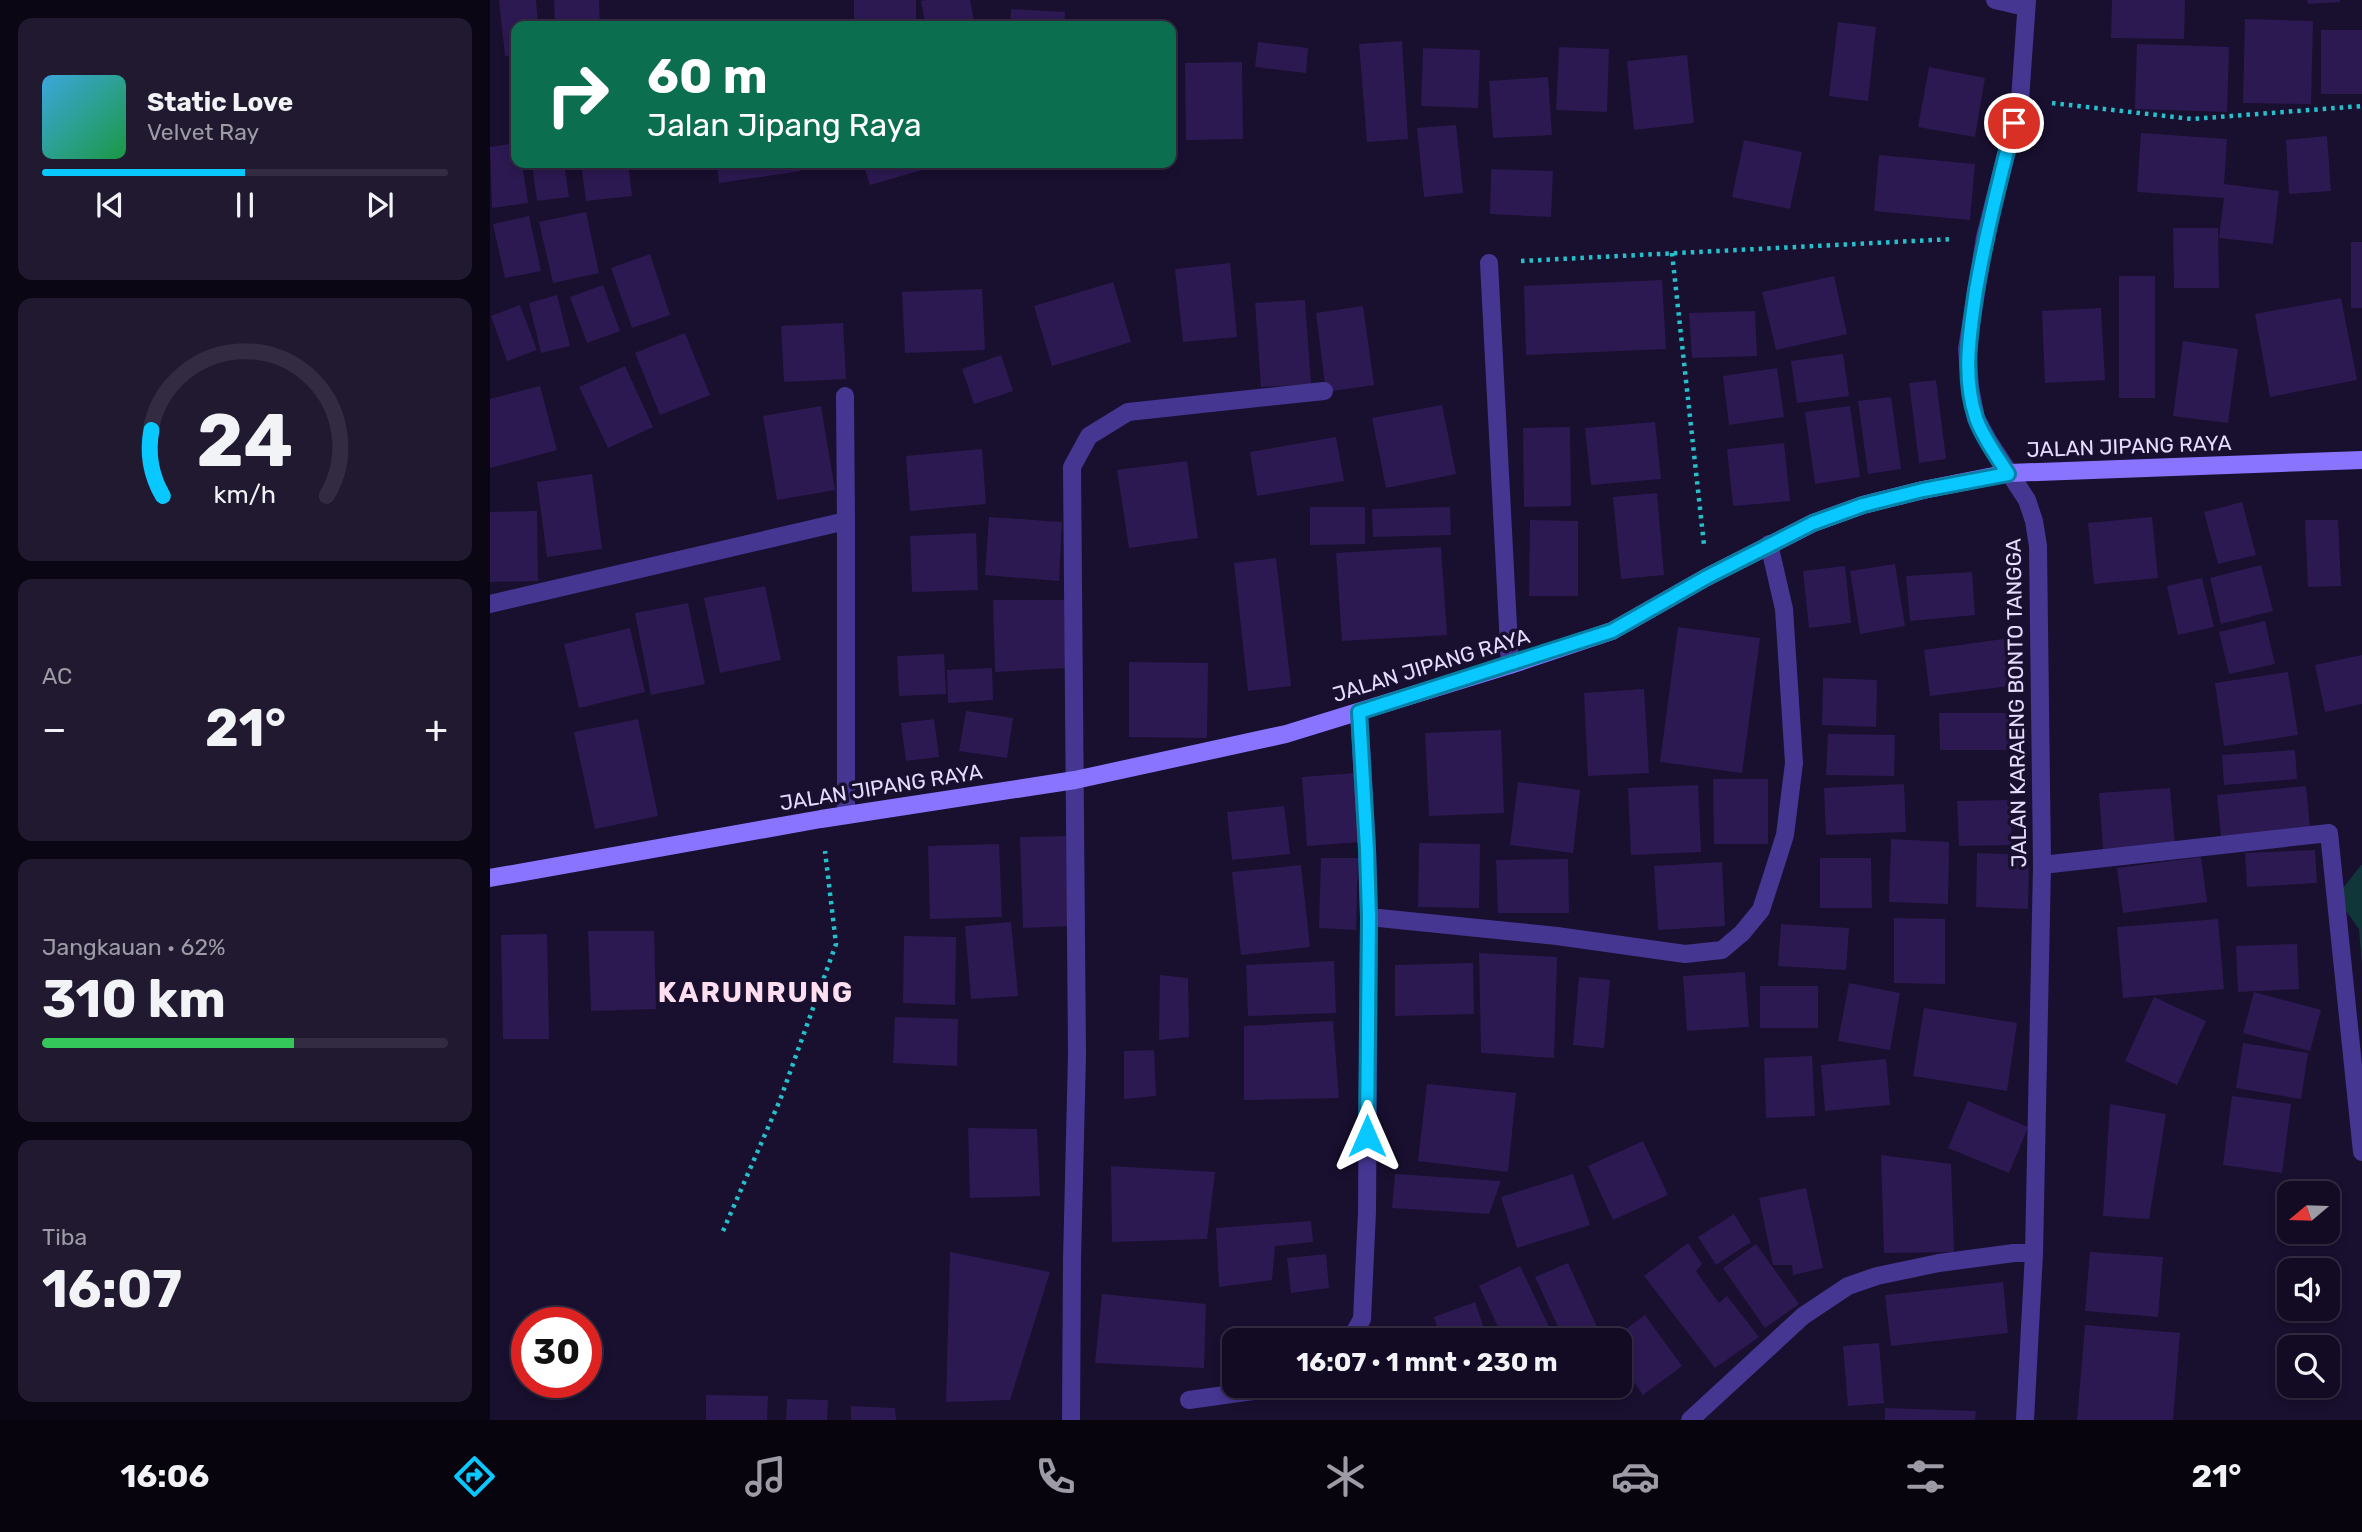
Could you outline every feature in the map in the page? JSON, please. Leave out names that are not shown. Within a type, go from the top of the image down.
[{"type":"street","points":[[1996,0],[2026,4]]},
{"type":"street","name":"JALAN KARAENG BONTO TANGGA","points":[[2025,1420],[2034,1253],[2042,865],[2038,546],[2027,500],[2008,474],[1976,418],[1967,349],[1985,237],[2020,100],[2026,4]]},
{"type":"street","points":[[1489,262],[1510,665]]},
{"type":"street","points":[[1071,1420],[1077,1054],[1072,467],[1089,436],[1128,412],[1324,391]]},
{"type":"street","points":[[845,396],[846,815]]},
{"type":"street","name":"JALAN JIPANG RAYA","points":[[490,878],[821,819],[1075,780],[1286,734],[1612,631],[1707,577],[1813,523],[1863,505],[1923,490],[2008,474],[2362,460]]},
{"type":"street","points":[[490,604],[846,520]]},
{"type":"street","points":[[1369,917],[1557,936],[1685,954],[1722,950],[1742,933],[1761,910],[1785,835],[1794,763],[1784,609],[1769,544]]},
{"type":"street","points":[[1357,1328],[1362,1319],[1367,1212],[1369,917],[1359,712]]},
{"type":"street","points":[[2042,865],[2329,833],[2362,1152]]},
{"type":"street","points":[[1690,1420],[1803,1316],[1848,1286],[1877,1276],[1939,1262],[2034,1253]]},
{"type":"street","points":[[1189,1400],[1222,1395]]},
{"type":"path","points":[[2020,100],[2192,119],[2362,106]]},
{"type":"path","points":[[1489,262],[1985,237]]},
{"type":"path","points":[[1672,253],[1707,577]]},
{"type":"path","points":[[723,1231],[780,1100],[836,944],[821,819]]},
{"type":"green space","points":[[2362,864],[2362,965],[2359,929],[2336,897]]},
{"type":"building","points":[[499,0],[536,0],[538,21],[511,21],[511,55],[505,56]]},
{"type":"building","points":[[554,0],[599,0],[600,21],[555,21]]},
{"type":"building","points":[[854,0],[916,0],[916,21],[854,21]]},
{"type":"building","points":[[970,0],[974,21],[925,21],[921,1]]},
{"type":"building","points":[[2112,0],[2185,0],[2184,39],[2111,38]]},
{"type":"building","points":[[2307,0],[2340,0],[2340,2],[2308,4]]},
{"type":"building","points":[[1011,9],[1065,12],[1064,21],[1010,21]]},
{"type":"building","points":[[2245,19],[2313,21],[2311,104],[2243,103]]},
{"type":"building","points":[[1838,22],[1876,27],[1868,101],[1829,96]]},
{"type":"building","points":[[2321,30],[2362,30],[2362,94],[2321,94]]},
{"type":"building","points":[[1402,41],[1408,139],[1367,142],[1359,44]]},
{"type":"building","points":[[1258,42],[1308,48],[1306,73],[1255,67]]},
{"type":"building","points":[[2137,44],[2229,47],[2227,112],[2135,109]]},
{"type":"building","points":[[1559,47],[1609,49],[1607,112],[1556,110]]},
{"type":"building","points":[[1423,48],[1480,50],[1478,108],[1421,106]]},
{"type":"building","points":[[1687,55],[1694,123],[1634,130],[1627,61]]},
{"type":"building","points":[[1242,62],[1243,139],[1186,140],[1185,63]]},
{"type":"building","points":[[1929,67],[1985,78],[1975,137],[1918,127]]},
{"type":"building","points":[[1548,77],[1552,135],[1493,138],[1489,81]]},
{"type":"building","points":[[1456,125],[1463,193],[1424,197],[1417,128]]},
{"type":"building","points":[[2141,133],[2227,139],[2224,184],[2279,191],[2273,244],[2219,238],[2224,198],[2137,192]]},
{"type":"building","points":[[2327,136],[2331,191],[2289,194],[2286,140]]},
{"type":"building","points":[[1744,140],[1802,152],[1790,209],[1732,197]]},
{"type":"building","points":[[511,144],[511,168],[523,168],[528,203],[492,208],[490,147]]},
{"type":"building","points":[[1879,155],[1975,164],[1970,220],[1874,211]]},
{"type":"building","points":[[533,168],[565,168],[569,197],[537,201]]},
{"type":"building","points":[[582,168],[629,168],[632,196],[586,201]]},
{"type":"building","points":[[718,168],[800,168],[801,171],[719,183]]},
{"type":"building","points":[[865,168],[929,168],[870,185]]},
{"type":"building","points":[[1491,169],[1553,171],[1551,217],[1490,214]]},
{"type":"building","points":[[586,212],[599,273],[553,283],[539,222]]},
{"type":"building","points":[[529,216],[541,271],[505,278],[493,224]]},
{"type":"building","points":[[2173,228],[2218,228],[2219,288],[2174,288]]},
{"type":"building","points":[[2351,242],[2362,242],[2362,308],[2351,308]]},
{"type":"building","points":[[650,254],[670,315],[632,328],[611,268]]},
{"type":"building","points":[[1230,263],[1237,337],[1183,342],[1175,269]]},
{"type":"building","points":[[1834,276],[1847,334],[1776,350],[1762,292]]},
{"type":"building","points":[[2119,276],[2155,276],[2155,398],[2119,398]]},
{"type":"building","points":[[1662,280],[1666,349],[1526,355],[1524,286]]},
{"type":"building","points":[[1113,282],[1131,342],[1052,366],[1034,306]]},
{"type":"building","points":[[603,285],[620,331],[587,343],[570,297]]},
{"type":"building","points":[[982,289],[985,350],[905,353],[902,292]]},
{"type":"building","points":[[557,295],[570,346],[541,353],[529,303]]},
{"type":"building","points":[[2341,298],[2357,380],[2270,397],[2255,314]]},
{"type":"building","points":[[1305,300],[1311,384],[1261,387],[1255,303]]},
{"type":"building","points":[[520,305],[537,350],[507,361],[491,316]]},
{"type":"building","points":[[1363,306],[1374,385],[1326,392],[1316,313]]},
{"type":"building","points":[[2101,308],[2105,380],[2045,383],[2042,311]]},
{"type":"building","points":[[1755,311],[1757,356],[1692,358],[1689,313]]},
{"type":"building","points":[[843,323],[846,379],[784,382],[781,326]]},
{"type":"building","points":[[685,333],[710,395],[660,415],[635,353]]},
{"type":"building","points":[[2183,341],[2238,349],[2228,423],[2173,416]]},
{"type":"building","points":[[1843,354],[1849,396],[1797,403],[1791,361]]},
{"type":"building","points":[[1001,355],[1013,391],[974,404],[962,369]]},
{"type":"building","points":[[625,366],[653,427],[608,448],[579,387]]},
{"type":"building","points":[[1777,368],[1784,417],[1729,425],[1723,376]]},
{"type":"building","points":[[1936,380],[1946,459],[1919,463],[1909,383]]},
{"type":"building","points":[[540,386],[557,450],[490,468],[490,399]]},
{"type":"building","points":[[1891,397],[1901,469],[1868,474],[1858,401]]},
{"type":"building","points":[[1442,405],[1456,474],[1386,488],[1372,418]]},
{"type":"building","points":[[821,406],[835,490],[777,500],[763,416]]},
{"type":"building","points":[[1850,406],[1860,477],[1815,484],[1805,412]]},
{"type":"building","points":[[1655,422],[1661,479],[1591,485],[1585,428]]},
{"type":"building","points":[[1570,427],[1571,506],[1524,507],[1523,428]]},
{"type":"building","points":[[1336,437],[1344,481],[1257,496],[1250,452]]},
{"type":"building","points":[[1784,443],[1790,501],[1733,506],[1727,449]]},
{"type":"building","points":[[982,449],[986,504],[910,511],[906,456]]},
{"type":"building","points":[[1187,461],[1198,538],[1129,548],[1117,470]]},
{"type":"building","points":[[592,474],[602,549],[547,557],[537,482]]},
{"type":"building","points":[[1657,493],[1664,575],[1621,579],[1613,497]]},
{"type":"building","points":[[2242,502],[2256,555],[2218,564],[2204,512]]},
{"type":"building","points":[[1310,507],[1365,507],[1365,544],[1310,545]]},
{"type":"building","points":[[1450,507],[1451,535],[1373,537],[1372,509]]},
{"type":"building","points":[[537,511],[538,581],[490,582],[490,512]]},
{"type":"building","points":[[989,517],[1062,522],[1059,581],[985,575]]},
{"type":"building","points":[[2152,517],[2158,578],[2094,584],[2088,523]]},
{"type":"building","points":[[1530,520],[1578,521],[1578,596],[1529,596]]},
{"type":"building","points":[[2305,520],[2338,520],[2341,586],[2308,587]]},
{"type":"building","points":[[976,533],[978,590],[912,592],[910,536]]},
{"type":"building","points":[[1441,547],[1447,635],[1342,641],[1336,553]]},
{"type":"building","points":[[1276,558],[1291,686],[1248,691],[1234,563]]},
{"type":"building","points":[[1895,564],[1905,626],[1860,634],[1850,571]]},
{"type":"building","points":[[2261,565],[2273,611],[2221,624],[2210,578]]},
{"type":"building","points":[[1845,566],[1851,623],[1809,628],[1803,571]]},
{"type":"building","points":[[1972,572],[1975,615],[1910,621],[1906,576]]},
{"type":"building","points":[[2202,578],[2214,627],[2178,635],[2167,586]]},
{"type":"building","points":[[765,586],[781,660],[720,673],[704,598]]},
{"type":"building","points":[[993,600],[1065,600],[1066,668],[995,672]]},
{"type":"building","points":[[688,603],[705,684],[651,695],[635,613]]},
{"type":"building","points":[[2265,621],[2275,664],[2229,674],[2219,632]]},
{"type":"building","points":[[1678,627],[1760,638],[1742,773],[1660,762]]},
{"type":"building","points":[[630,628],[645,692],[579,708],[564,644]]},
{"type":"building","points":[[2010,638],[2017,685],[1930,696],[1924,650]]},
{"type":"building","points":[[944,654],[946,694],[899,696],[897,656]]},
{"type":"building","points":[[2362,655],[2362,704],[2325,712],[2315,665]]},
{"type":"building","points":[[1129,662],[1208,663],[1207,738],[1129,737]]},
{"type":"building","points":[[992,668],[993,700],[948,703],[947,670]]},
{"type":"building","points":[[2288,672],[2298,735],[2224,746],[2215,683]]},
{"type":"building","points":[[1823,678],[1877,680],[1876,727],[1822,725]]},
{"type":"building","points":[[1644,689],[1649,773],[1588,776],[1584,693]]},
{"type":"building","points":[[966,711],[1013,718],[1007,758],[959,751]]},
{"type":"building","points":[[1939,713],[2022,713],[2022,750],[1940,750]]},
{"type":"building","points":[[638,719],[658,816],[595,829],[574,732]]},
{"type":"building","points":[[934,719],[939,757],[906,761],[901,723]]},
{"type":"building","points":[[1501,730],[1504,813],[1429,816],[1425,733]]},
{"type":"building","points":[[1828,734],[1895,735],[1894,776],[1826,775]]},
{"type":"building","points":[[2295,750],[2297,779],[2224,785],[2222,755]]},
{"type":"building","points":[[1357,773],[1362,842],[1307,846],[1302,777]]},
{"type":"building","points":[[1713,779],[1768,779],[1768,844],[1714,844]]},
{"type":"building","points":[[1518,782],[1580,790],[1573,853],[1510,845]]},
{"type":"building","points":[[1904,784],[1906,832],[1826,835],[1824,788]]},
{"type":"building","points":[[1698,785],[1701,852],[1631,855],[1628,788]]},
{"type":"building","points":[[2306,786],[2310,828],[2221,837],[2217,795]]},
{"type":"building","points":[[2170,788],[2175,846],[2103,849],[2099,793]]},
{"type":"building","points":[[2010,800],[2012,845],[1959,846],[1957,801]]},
{"type":"building","points":[[1284,806],[1290,854],[1232,860],[1227,812]]},
{"type":"building","points":[[1070,836],[1072,926],[1023,928],[1020,837]]},
{"type":"building","points":[[1891,839],[1949,842],[1948,904],[1889,902]]},
{"type":"building","points":[[1419,843],[1480,844],[1479,908],[1418,907]]},
{"type":"building","points":[[999,844],[1002,917],[930,919],[928,846]]},
{"type":"building","points":[[2315,850],[2317,883],[2247,887],[2245,853]]},
{"type":"building","points":[[1977,853],[2029,855],[2028,909],[1976,907]]},
{"type":"building","points":[[2201,857],[2207,902],[2123,913],[2117,868]]},
{"type":"building","points":[[1321,858],[1358,858],[1356,930],[1319,928]]},
{"type":"building","points":[[1820,858],[1871,858],[1872,908],[1820,908]]},
{"type":"building","points":[[1568,859],[1569,913],[1498,913],[1496,860]]},
{"type":"building","points":[[1722,862],[1725,926],[1658,930],[1654,866]]},
{"type":"building","points":[[1301,865],[1310,947],[1241,955],[1232,872]]},
{"type":"building","points":[[1894,918],[1945,919],[1945,984],[1894,983]]},
{"type":"building","points":[[2218,919],[2224,989],[2123,998],[2117,927]]},
{"type":"building","points":[[1011,922],[1018,996],[971,999],[965,926]]},
{"type":"building","points":[[1781,924],[1849,928],[1846,970],[1778,966]]},
{"type":"building","points":[[588,931],[654,931],[656,1009],[591,1011]]},
{"type":"building","points":[[547,934],[549,1039],[503,1039],[501,935]]},
{"type":"building","points":[[904,936],[956,937],[955,1005],[903,1003]]},
{"type":"building","points":[[2297,944],[2299,989],[2238,992],[2236,946]]},
{"type":"building","points":[[1479,953],[1557,957],[1554,1058],[1481,1053]]},
{"type":"building","points":[[1334,961],[1336,1013],[1248,1016],[1246,965]]},
{"type":"building","points":[[1473,963],[1474,1014],[1395,1016],[1395,965]]},
{"type":"building","points":[[1745,972],[1749,1027],[1687,1031],[1683,976]]},
{"type":"building","points":[[1160,975],[1188,978],[1189,1037],[1159,1040]]},
{"type":"building","points":[[1579,977],[1610,980],[1604,1048],[1573,1045]]},
{"type":"building","points":[[1849,983],[1900,993],[1890,1050],[1838,1041]]},
{"type":"building","points":[[1760,986],[1818,986],[1818,1028],[1760,1028]]},
{"type":"building","points":[[2254,992],[2321,1010],[2310,1051],[2243,1033]]},
{"type":"building","points":[[2154,997],[2206,1021],[2177,1085],[2125,1061]]},
{"type":"building","points":[[1924,1008],[2017,1023],[2007,1091],[1913,1076]]},
{"type":"building","points":[[895,1017],[958,1019],[957,1066],[893,1063]]},
{"type":"building","points":[[1333,1021],[1339,1098],[1244,1100],[1244,1026]]},
{"type":"building","points":[[2243,1043],[2308,1053],[2301,1099],[2236,1088]]},
{"type":"building","points":[[1154,1050],[1156,1096],[1124,1099],[1124,1051]]},
{"type":"building","points":[[1812,1056],[1815,1116],[1766,1118],[1764,1058]]},
{"type":"building","points":[[1886,1059],[1890,1105],[1825,1111],[1821,1065]]},
{"type":"building","points":[[1427,1084],[1516,1093],[1508,1172],[1418,1161]]},
{"type":"building","points":[[2232,1096],[2291,1104],[2282,1173],[2223,1165]]},
{"type":"building","points":[[1968,1101],[2028,1127],[2009,1173],[1948,1148]]},
{"type":"building","points":[[2110,1104],[2166,1114],[2149,1219],[2103,1216]]},
{"type":"building","points":[[968,1128],[1037,1129],[1040,1196],[970,1198]]},
{"type":"building","points":[[1643,1141],[1668,1195],[1613,1220],[1588,1166]]},
{"type":"building","points":[[1881,1155],[1951,1164],[1954,1252],[1884,1253]]},
{"type":"building","points":[[1111,1166],[1215,1172],[1207,1239],[1112,1242]]},
{"type":"building","points":[[1395,1174],[1501,1181],[1489,1214],[1392,1208]]},
{"type":"building","points":[[1573,1174],[1590,1225],[1517,1248],[1501,1197]]},
{"type":"building","points":[[1806,1188],[1823,1268],[1793,1275],[1792,1265],[1773,1265],[1759,1198]]},
{"type":"building","points":[[1734,1214],[1751,1242],[1716,1265],[1698,1237]]},
{"type":"building","points":[[1311,1221],[1313,1242],[1275,1246],[1272,1280],[1219,1287],[1216,1228]]},
{"type":"building","points":[[1688,1243],[1702,1264],[1696,1271],[1719,1303],[1727,1296],[1759,1337],[1715,1368],[1644,1276]]},
{"type":"building","points":[[1756,1244],[1799,1304],[1765,1328],[1723,1268]]},
{"type":"building","points":[[950,1252],[1050,1272],[1010,1400],[946,1402]]},
{"type":"building","points":[[2090,1252],[2163,1257],[2158,1317],[2085,1311]]},
{"type":"building","points":[[1326,1254],[1329,1288],[1291,1293],[1287,1258]]},
{"type":"building","points":[[1568,1263],[1598,1328],[1558,1328],[1535,1277]]},
{"type":"building","points":[[1520,1266],[1550,1328],[1498,1328],[1479,1286]]},
{"type":"building","points":[[2003,1282],[2008,1333],[1891,1346],[1885,1295]]},
{"type":"building","points":[[1102,1294],[1206,1304],[1204,1368],[1095,1363]]},
{"type":"building","points":[[1475,1302],[1484,1328],[1437,1328],[1434,1317]]},
{"type":"building","points":[[1645,1315],[1682,1366],[1643,1395],[1632,1379],[1632,1328],[1627,1328]]},
{"type":"building","points":[[2085,1325],[2180,1333],[2173,1420],[2077,1420]]},
{"type":"building","points":[[1879,1343],[1884,1403],[1848,1406],[1843,1346]]},
{"type":"building","points":[[706,1395],[768,1396],[767,1420],[706,1420]]},
{"type":"building","points":[[787,1399],[828,1400],[827,1420],[786,1420]]},
{"type":"building","points":[[851,1406],[895,1408],[896,1420],[851,1420]]},
{"type":"building","points":[[1885,1408],[1976,1411],[1975,1420],[1885,1420]]},
{"type":"district","name":"KARUNRUNG","points":[[756,992]]},
{"type":"route","points":[[1367,1136],[1369,917],[1359,712],[1612,631],[1707,577],[1813,523],[1863,505],[1923,490],[2008,474],[1976,418],[1967,349],[1985,237],[2014,123]]}]
